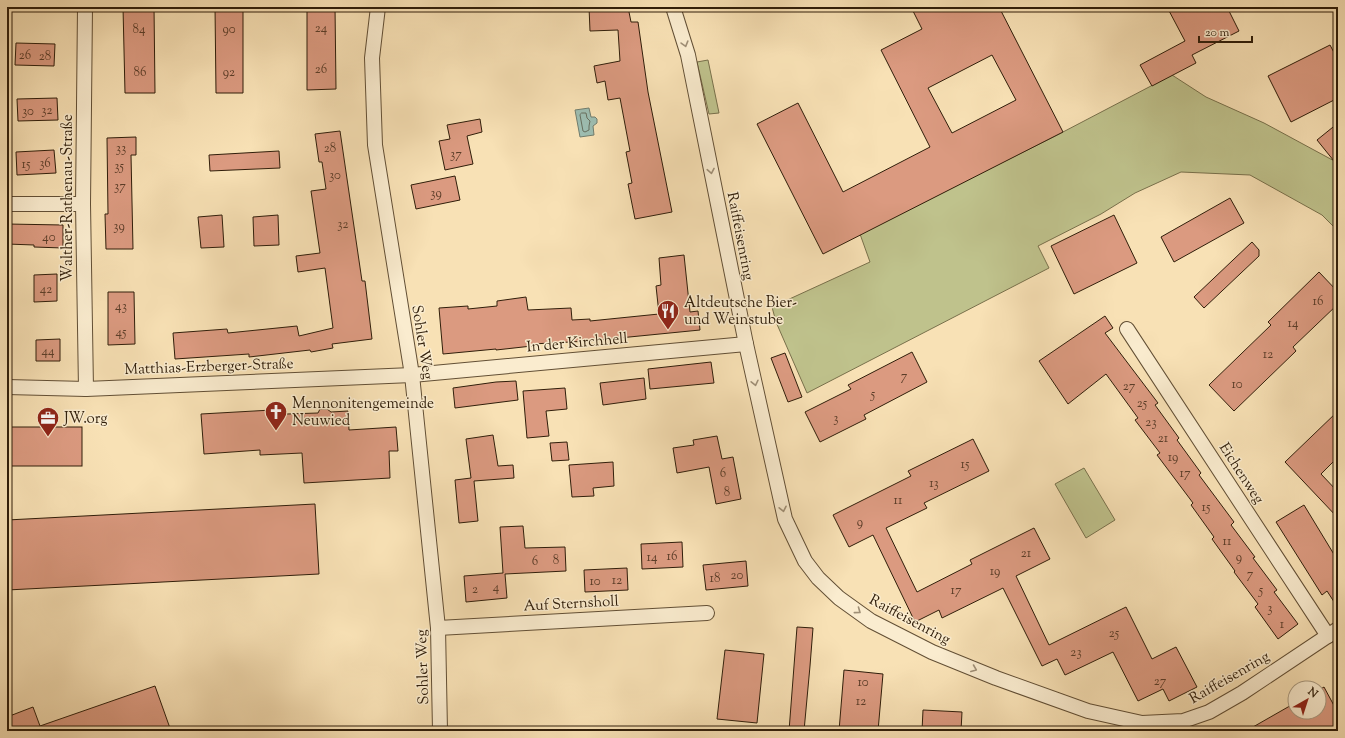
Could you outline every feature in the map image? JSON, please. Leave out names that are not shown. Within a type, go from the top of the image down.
[{"type":"street","name":"Walther-Rathenau-Straße","points":[[85,7],[83,204],[86,389]]},
{"type":"street","name":"Sohler Weg","points":[[378,7],[372,58],[375,145],[412,375],[438,628],[440,731]]},
{"type":"street","name":"Raiffeisenring","points":[[673,7],[688,56],[746,344],[785,519],[805,561],[818,578],[839,598],[871,621],[928,650],[996,678],[1088,711],[1142,723],[1183,722],[1209,712],[1242,693],[1333,632]]},
{"type":"street","points":[[7,204],[83,204]]},
{"type":"street","name":"Eichenweg","points":[[1127,329],[1333,632]]},
{"type":"street","name":"In der Kirchhell","points":[[412,375],[746,344]]},
{"type":"street","name":"Matthias-Erzberger-Straße","points":[[7,386],[86,389],[412,375]]},
{"type":"street","name":"Auf Sternsholl","points":[[438,628],[707,613]]},
{"type":"green space","points":[[708,60],[719,113],[709,114],[697,62]]},
{"type":"green space","points":[[1172,75],[1206,97],[1264,123],[1338,163],[1338,231],[1322,215],[1250,175],[1181,172],[1135,193],[1101,214],[1038,246],[1049,268],[807,393],[776,322],[772,307],[870,262],[860,234],[1063,132]]},
{"type":"green space","points":[[1084,468],[1115,520],[1086,538],[1055,484]]},
{"type":"water","points":[[589,108],[591,117],[595,117],[597,119],[597,123],[593,126],[594,135],[580,137],[575,110]]},
{"type":"building","points":[[123,7],[154,7],[155,93],[125,93]]},
{"type":"building","points":[[215,7],[243,7],[243,93],[216,93]]},
{"type":"building","points":[[307,7],[335,7],[336,89],[307,90]]},
{"type":"building","points":[[589,7],[628,7],[631,22],[638,22],[648,92],[672,212],[635,219],[628,184],[632,183],[626,152],[630,151],[620,98],[608,100],[605,81],[597,83],[594,66],[620,61],[618,30],[590,31]]},
{"type":"building","points":[[911,7],[999,7],[1063,132],[823,254],[757,124],[798,103],[843,192],[930,147],[881,50],[922,29]],"holes":[[[992,55],[1016,100],[952,133],[928,88]]]},
{"type":"building","points":[[1167,7],[1227,7],[1239,31],[1192,55],[1196,63],[1152,86],[1140,65],[1185,41]]},
{"type":"building","points":[[16,43],[55,44],[54,66],[15,65]]},
{"type":"building","points":[[1330,45],[1338,60],[1338,98],[1291,122],[1268,76]]},
{"type":"building","points":[[57,98],[58,120],[18,121],[17,99]]},
{"type":"building","points":[[480,119],[482,132],[467,136],[473,164],[445,170],[439,141],[450,139],[447,125]]},
{"type":"building","points":[[1338,123],[1338,166],[1317,140]]},
{"type":"building","points":[[340,131],[362,281],[365,281],[372,339],[332,344],[333,348],[311,352],[310,350],[249,357],[249,354],[175,359],[173,333],[227,329],[228,333],[297,326],[299,336],[333,328],[325,268],[298,272],[296,256],[320,253],[311,191],[326,189],[322,162],[319,162],[315,134]]},
{"type":"building","points":[[136,137],[136,155],[131,155],[133,249],[106,249],[105,214],[108,214],[107,138]]},
{"type":"building","points":[[54,150],[56,173],[17,175],[16,152]]},
{"type":"building","points":[[279,151],[280,168],[210,171],[209,155]]},
{"type":"building","points":[[455,176],[460,200],[416,209],[411,185]]},
{"type":"building","points":[[1230,198],[1244,223],[1174,262],[1161,237]]},
{"type":"building","points":[[222,215],[224,247],[201,248],[198,217]]},
{"type":"building","points":[[278,215],[279,245],[254,246],[253,217]]},
{"type":"building","points":[[1114,215],[1137,263],[1074,294],[1051,246]]},
{"type":"building","points":[[7,224],[63,225],[63,248],[7,244]]},
{"type":"building","points":[[1252,242],[1259,250],[1259,256],[1204,308],[1194,297]]},
{"type":"building","points":[[684,255],[690,312],[698,311],[700,330],[589,341],[532,344],[532,346],[443,354],[439,308],[468,306],[468,309],[497,306],[497,301],[526,297],[528,310],[571,308],[572,320],[590,319],[590,321],[659,314],[656,286],[661,285],[659,258]]},
{"type":"building","points":[[1319,272],[1338,292],[1338,304],[1293,347],[1296,351],[1234,411],[1209,385],[1271,325],[1268,322]]},
{"type":"building","points":[[57,274],[57,301],[34,302],[34,275]]},
{"type":"building","points":[[108,292],[134,292],[135,344],[108,345]]},
{"type":"building","points":[[1105,316],[1113,328],[1105,333],[1158,403],[1155,405],[1179,438],[1177,440],[1201,473],[1199,475],[1234,522],[1231,525],[1277,590],[1274,592],[1298,624],[1278,639],[1255,607],[1258,604],[1212,539],[1214,537],[1191,505],[1193,503],[1157,455],[1160,453],[1135,420],[1138,418],[1106,374],[1068,404],[1039,361]]},
{"type":"building","points":[[60,339],[60,361],[36,361],[36,340]]},
{"type":"building","points":[[912,352],[927,382],[864,415],[866,419],[820,442],[805,412],[851,389],[848,385]]},
{"type":"building","points":[[785,353],[802,397],[788,402],[771,358]]},
{"type":"building","points":[[711,362],[714,383],[650,389],[648,369]]},
{"type":"building","points":[[644,378],[646,399],[603,405],[600,383]]},
{"type":"building","points":[[516,381],[518,400],[455,408],[453,388],[496,382]]},
{"type":"building","points":[[565,388],[567,409],[546,411],[549,436],[527,438],[523,391]]},
{"type":"building","name":"Mennonitengemeinde Neuwied","points":[[274,407],[287,414],[318,413],[320,409],[327,409],[331,412],[348,411],[349,430],[396,427],[398,451],[389,451],[390,478],[304,483],[302,453],[260,455],[260,450],[204,454],[201,414],[272,410]]},
{"type":"building","points":[[1338,411],[1338,457],[1321,474],[1338,492],[1338,518],[1285,462]]},
{"type":"building","points":[[11,427],[82,427],[82,466],[11,466]]},
{"type":"building","points":[[493,435],[498,466],[513,465],[514,478],[474,481],[478,521],[459,523],[455,480],[471,478],[466,439]]},
{"type":"building","points":[[717,436],[722,459],[733,457],[741,499],[716,504],[709,467],[677,473],[673,448],[694,445],[693,440]]},
{"type":"building","points":[[973,439],[989,471],[924,503],[927,508],[886,528],[917,592],[972,564],[970,560],[1034,528],[1050,559],[1016,576],[1049,645],[1126,607],[1152,659],[1176,647],[1197,687],[1169,701],[1163,689],[1138,701],[1113,652],[1065,675],[1057,659],[1042,666],[1003,588],[942,618],[939,610],[915,622],[873,535],[849,547],[833,515],[911,476],[908,471]]},
{"type":"building","points":[[567,442],[569,460],[552,461],[550,443]]},
{"type":"building","points":[[613,462],[614,486],[593,488],[594,496],[572,497],[569,465]]},
{"type":"building","points":[[315,504],[319,574],[7,590],[7,520]]},
{"type":"building","points":[[1304,505],[1338,561],[1338,608],[1327,591],[1322,595],[1276,522]]},
{"type":"building","points":[[523,526],[525,548],[565,547],[566,571],[505,574],[507,598],[466,602],[464,576],[503,573],[500,527]]},
{"type":"building","points":[[682,542],[683,567],[642,569],[641,544]]},
{"type":"building","points":[[746,561],[748,586],[706,590],[703,565]]},
{"type":"building","points":[[627,568],[628,590],[585,592],[584,570]]},
{"type":"building","points":[[797,627],[813,628],[804,731],[789,731]]},
{"type":"building","points":[[725,650],[764,654],[757,723],[717,719]]},
{"type":"building","points":[[844,670],[883,674],[878,731],[839,731]]},
{"type":"building","points":[[155,686],[171,731],[7,731],[7,717],[33,707],[40,726]]},
{"type":"building","points":[[1327,693],[1338,713],[1338,731],[1246,731],[1287,708],[1287,720],[1327,720]]},
{"type":"building","points":[[923,710],[962,712],[961,731],[922,731]]},
{"type":"place","name":"Altdeutsche Bier- und Weinstube","points":[[668,330]]},
{"type":"place","name":"Mennonitengemeinde Neuwied","points":[[276,432]]},
{"type":"place","name":"JW.org","points":[[48,438]]}]
